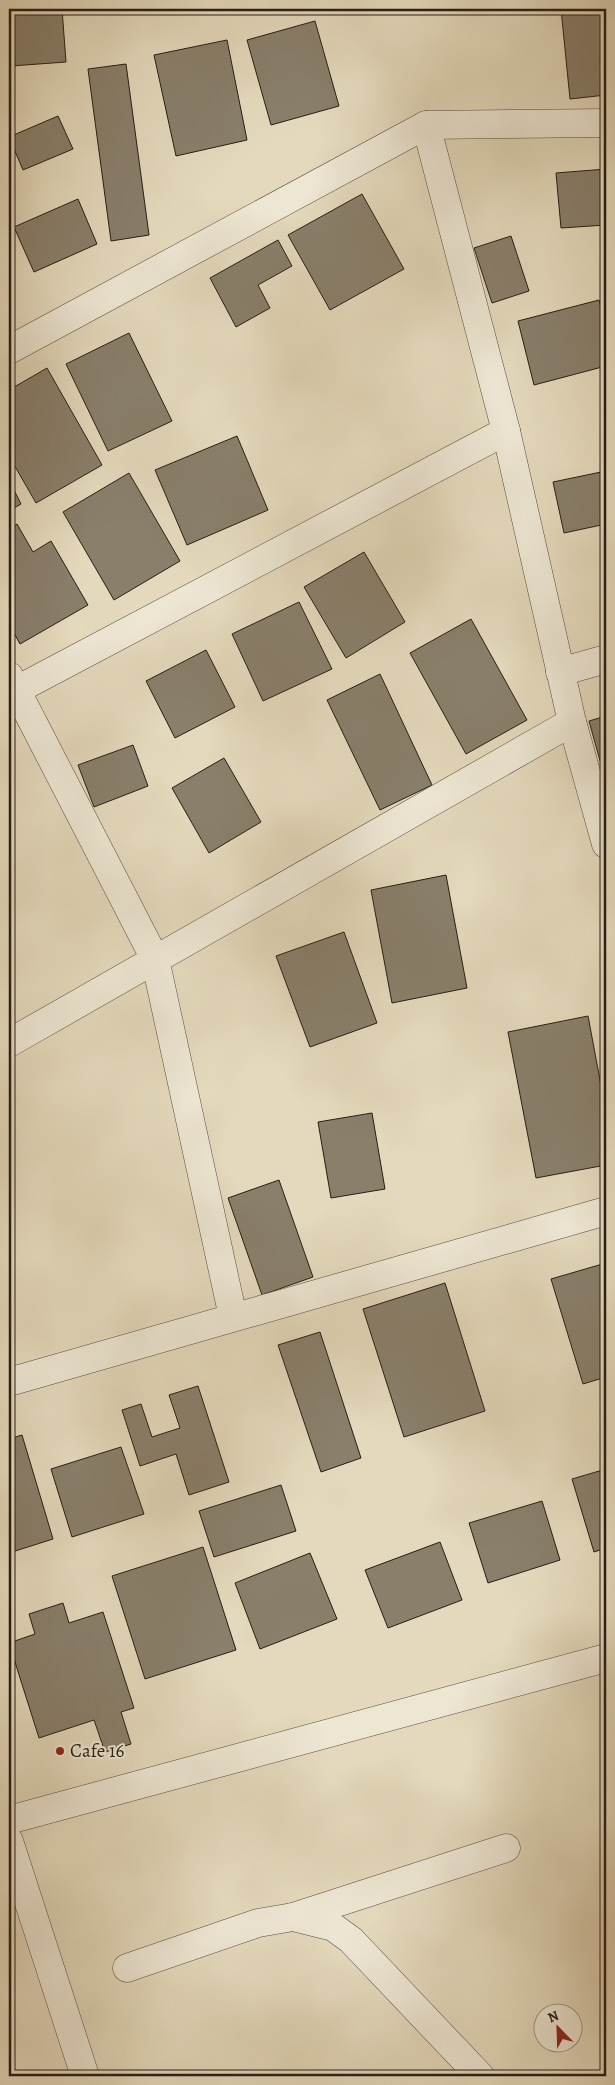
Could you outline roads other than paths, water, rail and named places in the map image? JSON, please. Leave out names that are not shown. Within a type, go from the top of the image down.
[{"type":"street","points":[[9,350],[426,125],[606,123]]},
{"type":"street","points":[[426,125],[506,431],[572,722],[606,844]]},
{"type":"street","points":[[234,1317],[155,959],[11,687],[506,431]]},
{"type":"street","points":[[560,672],[606,659]]},
{"type":"street","points":[[9,1042],[572,722]]},
{"type":"street","points":[[9,1382],[606,1211]]},
{"type":"street","points":[[9,1820],[606,1658]]},
{"type":"street","points":[[9,1842],[85,2076]]},
{"type":"street","points":[[127,1968],[258,1923],[293,1917],[506,1848]]},
{"type":"street","points":[[293,1917],[333,1927],[351,1940],[480,2076]]},
{"type":"place","name":"Cafe 16","points":[[60,1751]]}]
